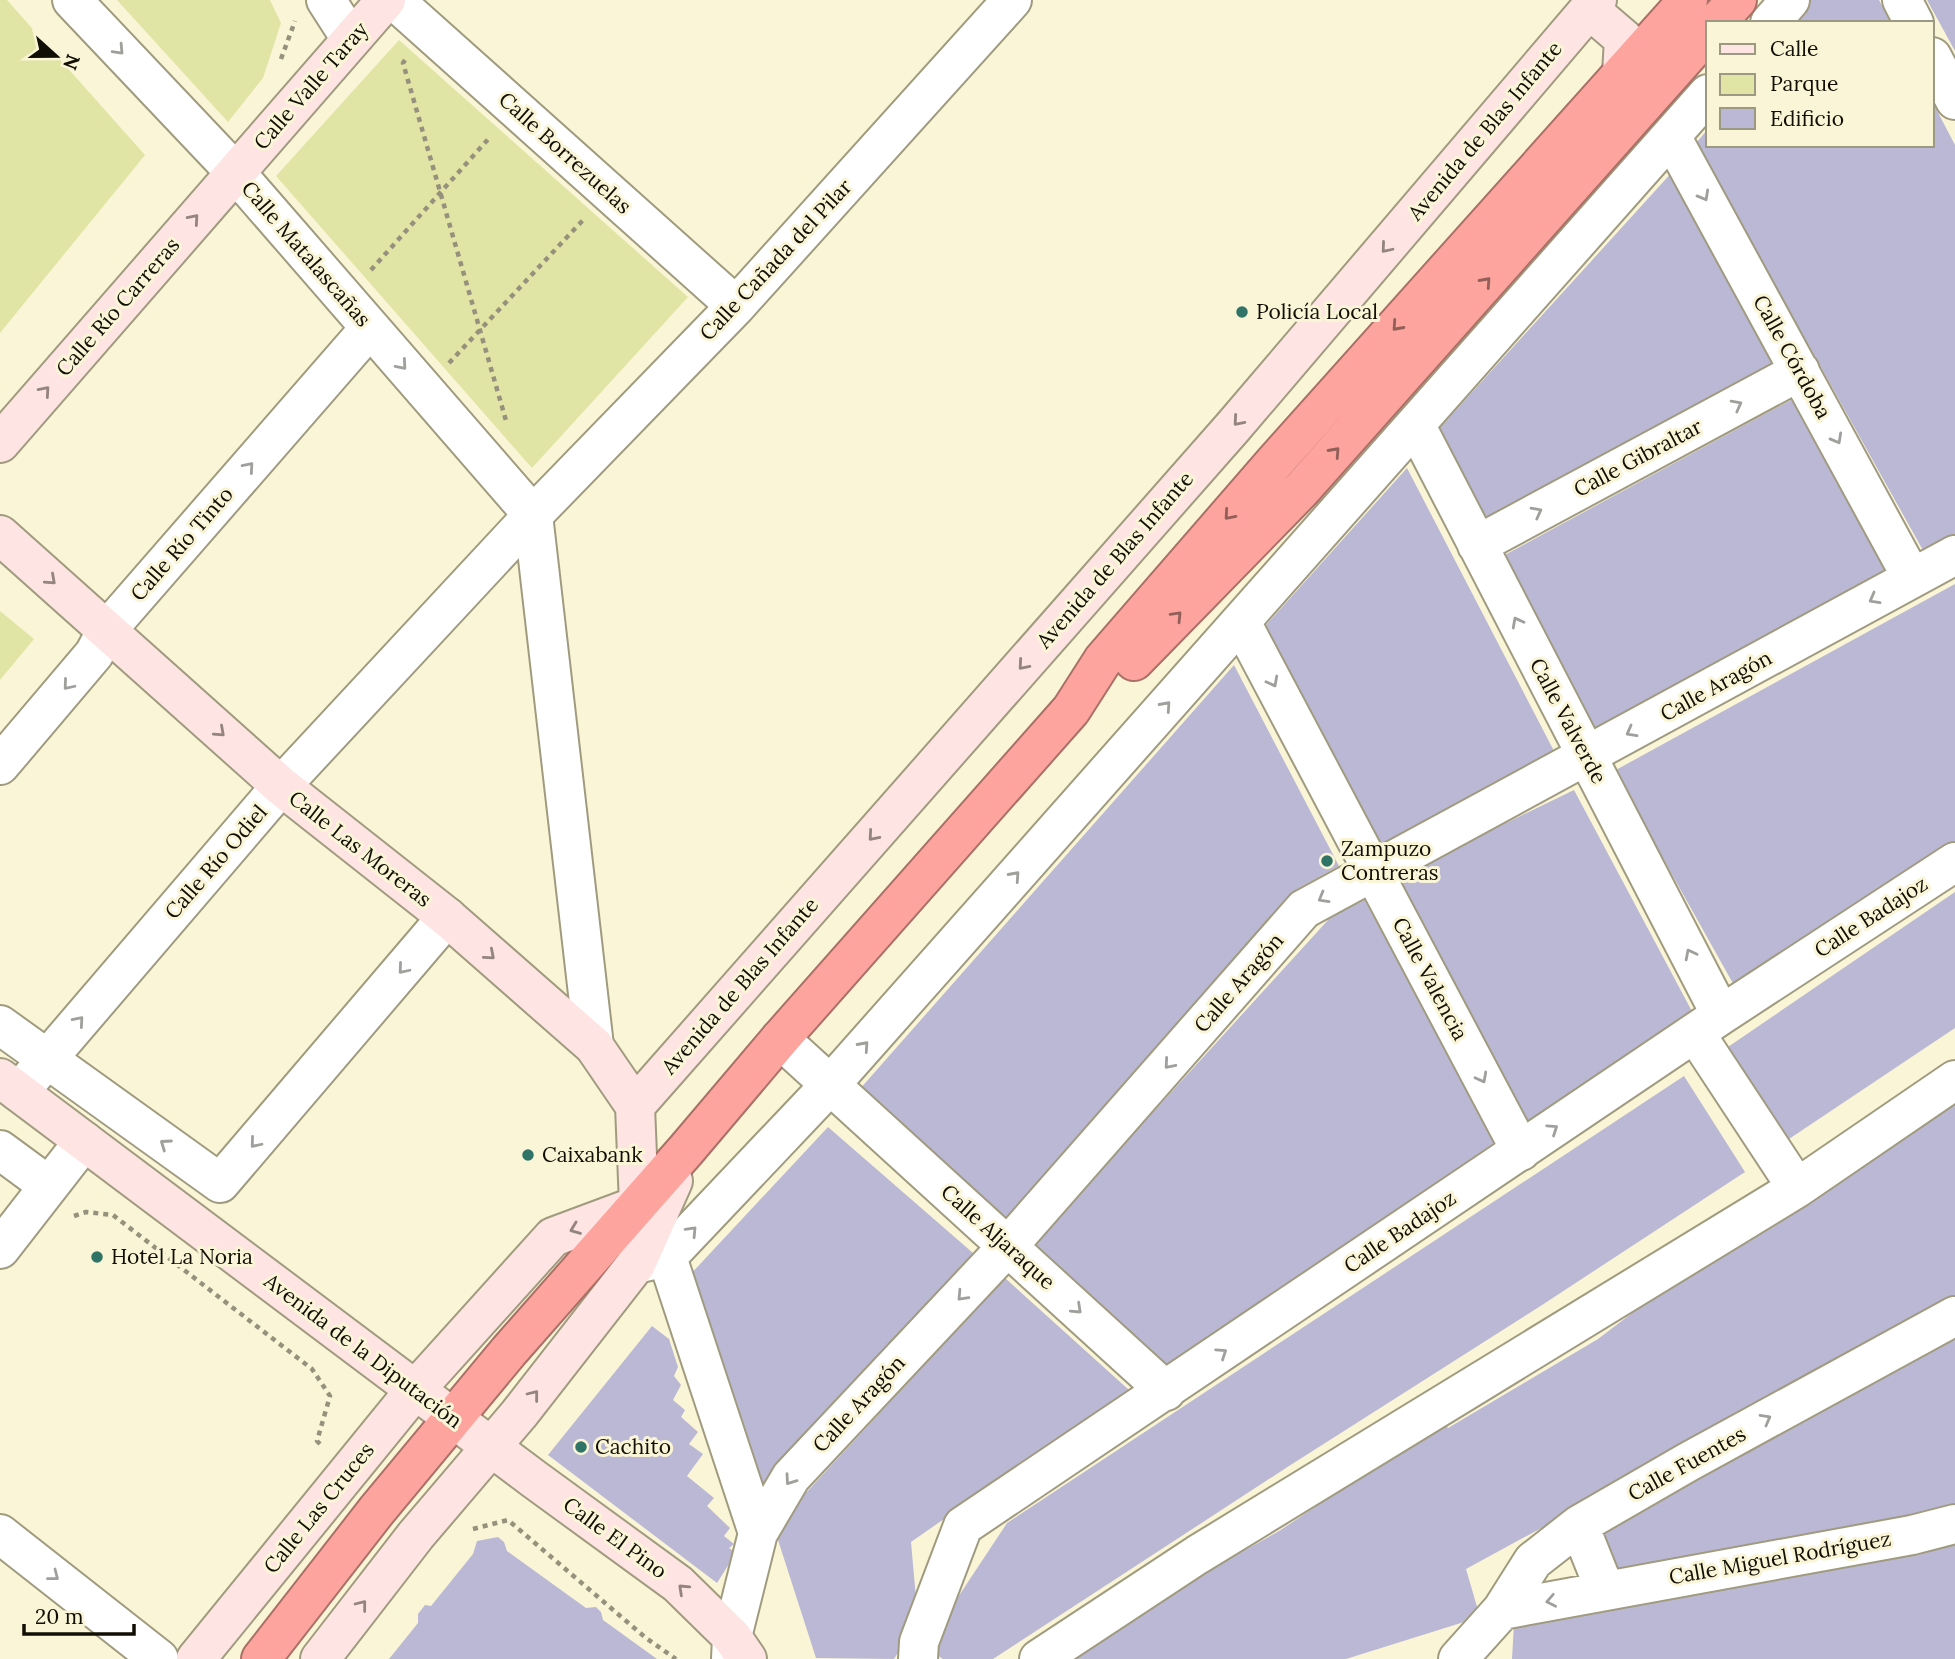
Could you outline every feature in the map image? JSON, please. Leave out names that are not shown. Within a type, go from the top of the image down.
[{"type":"highway","points":[[1676,7],[1697,18],[1713,0]]},
{"type":"highway","points":[[1718,21],[1737,0]]},
{"type":"highway","points":[[261,1659],[377,1510],[509,1351],[1071,710],[1102,660],[1283,454],[1623,57],[1676,7]]},
{"type":"highway","points":[[1511,254],[1528,209],[1652,68],[1676,7]]},
{"type":"highway","points":[[1071,710],[1119,677],[1302,489],[1706,34]]},
{"type":"street","name":"Calle Matalascañas","points":[[72,0],[235,172],[533,514]]},
{"type":"street","points":[[326,0],[351,39]]},
{"type":"street","name":"Calle Valle Taray","points":[[235,172],[386,0]]},
{"type":"street","name":"Calle Borrezuelas","points":[[394,0],[736,306]]},
{"type":"street","name":"Calle Cañada del Pilar","points":[[533,514],[736,306],[1012,0]]},
{"type":"street","points":[[1772,21],[1790,0]]},
{"type":"street","points":[[1902,0],[1913,21]]},
{"type":"street","name":"Avenida de Blas Infante","points":[[635,1106],[1233,428],[1593,4],[1623,57]]},
{"type":"street","points":[[1934,61],[1955,100]]},
{"type":"street","points":[[320,1659],[424,1525],[651,1261],[830,1085],[1706,96]]},
{"type":"street","name":"Calle Córdoba","points":[[1671,136],[1912,578]]},
{"type":"street","name":"Calle Río Carreras","points":[[0,443],[235,172]]},
{"type":"street","name":"Calle Río Tinto","points":[[0,765],[94,654],[107,630],[370,328]]},
{"type":"street","name":"Calle Gibraltar","points":[[1477,545],[1800,371]]},
{"type":"street","name":"Calle Valverde","points":[[1416,426],[1587,757],[1708,1024],[1797,1188]]},
{"type":"street","points":[[533,514],[594,1046]]},
{"type":"street","name":"Calle Río Odiel","points":[[9,1085],[46,1060],[281,786],[533,514]]},
{"type":"street","name":"Calle Las Moreras","points":[[0,535],[281,786],[447,917],[594,1046],[635,1106]]},
{"type":"street","name":"Calle Aragón","points":[[737,1652],[758,1533],[791,1476],[1009,1246],[1304,909],[1955,555]]},
{"type":"street","name":"Calle Valencia","points":[[1241,622],[1521,1151]]},
{"type":"street","name":"Calle Badajoz","points":[[918,1659],[919,1642],[963,1526],[1708,1024],[1955,862]]},
{"type":"street","points":[[0,1025],[220,1183],[447,917]]},
{"type":"street","points":[[780,1040],[830,1085]]},
{"type":"street","points":[[1039,1659],[1197,1555],[1797,1188],[1955,1080]]},
{"type":"street","name":"Avenida de la Diputación","points":[[9,1085],[491,1447]]},
{"type":"street","name":"Calle Aljaraque","points":[[830,1085],[1166,1391]]},
{"type":"street","points":[[415,1390],[553,1237],[639,1205],[635,1106]]},
{"type":"street","points":[[0,1249],[84,1141]]},
{"type":"street","points":[[0,1150],[41,1195]]},
{"type":"street","points":[[686,1150],[651,1261],[758,1533]]},
{"type":"street","name":"Calle Fuentes","points":[[1458,1659],[1502,1610],[1533,1561],[1579,1525],[1688,1462],[1955,1316]]},
{"type":"street","name":"Calle Las Cruces","points":[[197,1659],[415,1390]]},
{"type":"street","name":"Calle El Pino","points":[[491,1447],[678,1584],[737,1652]]},
{"type":"street","name":"Calle Miguel Rodríguez","points":[[1502,1610],[1912,1535],[1955,1524]]},
{"type":"street","points":[[1579,1525],[1605,1590]]},
{"type":"street","points":[[0,1534],[159,1659]]},
{"type":"path","points":[[409,55],[403,63],[509,434]]},
{"type":"path","points":[[369,272],[492,134]]},
{"type":"path","points":[[448,364],[584,218]]},
{"type":"path","points":[[41,1195],[62,1221],[86,1212],[113,1215],[312,1369],[330,1396],[317,1441],[351,1468]]},
{"type":"path","points":[[424,1525],[445,1542],[468,1531],[508,1520],[646,1638],[676,1659]]},
{"type":"green space","points":[[0,0],[7,0],[145,155],[0,333]]},
{"type":"green space","points":[[117,0],[270,0],[281,23],[263,78],[228,122]]},
{"type":"green space","points":[[399,40],[688,297],[532,468],[276,176]]},
{"type":"green space","points":[[0,611],[34,639],[0,680]]},
{"type":"building","points":[[1810,0],[1879,0],[1890,21],[1792,21]]},
{"type":"building","points":[[1927,0],[1955,0],[1955,51]]},
{"type":"building","points":[[1934,105],[1955,145],[1955,536],[1925,554],[1696,143],[1706,131],[1706,147],[1934,147]]},
{"type":"building","points":[[1674,170],[1780,359],[1481,522],[1435,433]]},
{"type":"building","points":[[1800,395],[1887,572],[1596,735],[1501,557]]},
{"type":"building","points":[[1407,468],[1554,751],[1379,849],[1265,626]]},
{"type":"building","points":[[1955,584],[1955,842],[1735,987],[1614,771]]},
{"type":"building","points":[[1234,665],[1339,866],[1297,889],[1005,1219],[859,1090]]},
{"type":"building","points":[[1574,790],[1695,1017],[1527,1124],[1398,882],[1442,854]]},
{"type":"building","points":[[1955,892],[1955,1028],[1786,1141],[1725,1049]]},
{"type":"building","points":[[1364,899],[1496,1142],[1165,1368],[1032,1245],[1329,919]]},
{"type":"building","points":[[1684,1076],[1745,1172],[993,1659],[943,1659],[925,1647],[1007,1523]]},
{"type":"building","points":[[1955,1103],[1955,1303],[1466,1569],[1480,1617],[1346,1659],[1056,1659],[1089,1637],[1279,1531],[1406,1447],[1442,1417],[1448,1428],[1598,1339],[1657,1294]]},
{"type":"building","points":[[828,1127],[973,1253],[761,1489],[688,1277]]},
{"type":"building","points":[[1005,1278],[1129,1390],[911,1542],[918,1621],[894,1659],[816,1658],[778,1540],[789,1511]]},
{"type":"building","points":[[652,1326],[669,1339],[678,1367],[674,1376],[681,1385],[673,1400],[685,1410],[681,1417],[698,1432],[689,1444],[703,1454],[687,1476],[714,1498],[707,1506],[730,1528],[724,1536],[734,1544],[729,1548],[736,1553],[717,1583],[548,1455]]},
{"type":"building","points":[[1955,1333],[1955,1508],[1619,1580],[1601,1534],[1788,1420]]},
{"type":"building","points":[[498,1537],[504,1542],[507,1551],[586,1608],[596,1607],[603,1620],[657,1659],[389,1659],[418,1623],[418,1614],[425,1605],[431,1606],[473,1554],[477,1541]]},
{"type":"building","points":[[1955,1538],[1955,1659],[1512,1659],[1514,1623]]},
{"type":"place","name":"Policía Local","points":[[1242,312]]},
{"type":"place","name":"Zampuzo Contreras","points":[[1327,861]]},
{"type":"place","name":"Caixabank","points":[[528,1155]]},
{"type":"place","name":"Hotel La Noria","points":[[97,1257]]},
{"type":"place","name":"Cachito","points":[[581,1447]]}]
